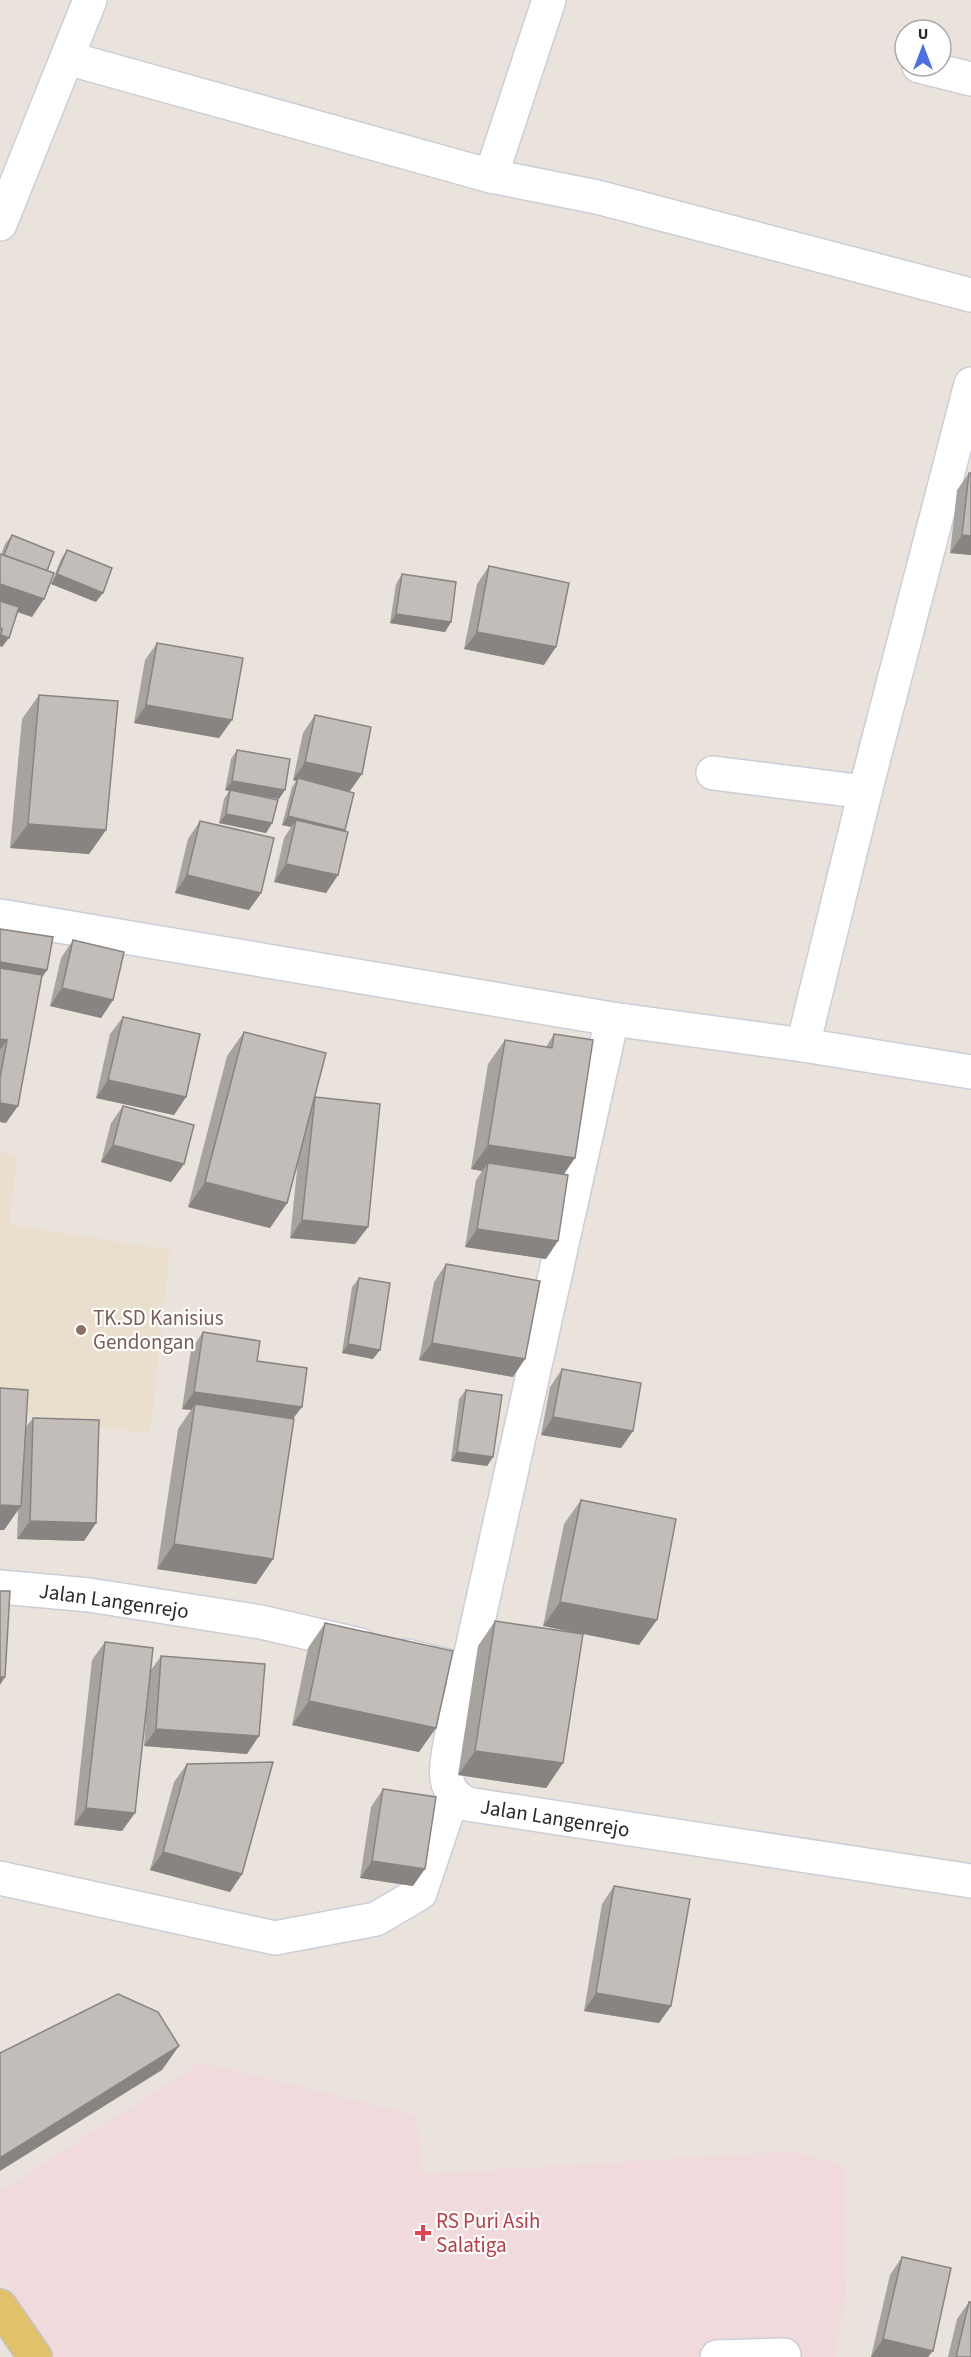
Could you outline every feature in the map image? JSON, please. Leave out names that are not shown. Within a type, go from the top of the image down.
[{"type":"main road","points":[[0,2306],[35,2357]]},
{"type":"street","points":[[2,211],[90,0]]},
{"type":"street","points":[[491,176],[549,0]]},
{"type":"street","points":[[67,58],[491,176],[597,197],[971,295]]},
{"type":"street","points":[[953,75],[971,80]]},
{"type":"street","points":[[803,1045],[865,792],[971,384]]},
{"type":"street","points":[[713,773],[865,792]]},
{"type":"street","points":[[0,916],[612,1019],[803,1045],[971,1072]]},
{"type":"street","points":[[467,1671],[612,1019]]},
{"type":"street","name":"Jalan Langenrejo","points":[[0,1587],[89,1595],[261,1622],[467,1671],[447,1762],[446,1779],[453,1795],[467,1804],[971,1881]]},
{"type":"street","points":[[0,1878],[275,1938],[376,1919],[420,1893],[453,1795]]},
{"type":"street","points":[[717,2357],[784,2355]]},
{"type":"shaded area","name":"TK.SD Kanisius Gendongan","points":[[0,1152],[17,1155],[9,1224],[170,1250],[150,1434],[0,1410]]},
{"type":"shaded area","name":"RS Puri Asih Salatiga","points":[[201,2062],[416,2115],[423,2174],[794,2151],[845,2166],[846,2298],[835,2357],[54,2357],[0,2274],[0,2191]]},
{"type":"building","points":[[969,473],[971,473],[971,536],[962,535]]},
{"type":"building","points":[[12,535],[54,552],[47,571],[4,555]]},
{"type":"building","points":[[67,550],[112,568],[103,593],[57,574]]},
{"type":"building","points":[[0,554],[54,573],[44,599],[0,584]]},
{"type":"building","points":[[489,566],[569,583],[556,647],[477,632]]},
{"type":"building","points":[[402,574],[456,582],[451,622],[396,614]]},
{"type":"building","points":[[0,601],[19,607],[9,638],[1,635]]},
{"type":"building","points":[[157,643],[243,658],[232,720],[146,705]]},
{"type":"building","points":[[39,695],[118,701],[106,830],[28,824]]},
{"type":"building","points":[[315,715],[371,727],[362,774],[305,762]]},
{"type":"building","points":[[237,750],[290,759],[285,790],[232,781]]},
{"type":"building","points":[[298,778],[354,793],[345,830],[288,816]]},
{"type":"building","points":[[230,790],[278,800],[272,823],[226,814]]},
{"type":"building","points":[[296,820],[348,832],[338,875],[286,864]]},
{"type":"building","points":[[200,821],[274,838],[261,893],[187,875]]},
{"type":"building","points":[[0,929],[53,937],[47,970],[0,962]]},
{"type":"building","points":[[73,940],[124,952],[113,1000],[62,988]]},
{"type":"building","points":[[0,968],[42,975],[18,1106],[0,1103],[0,1078],[7,1040],[0,1039]]},
{"type":"building","points":[[123,1017],[200,1034],[186,1097],[108,1080]]},
{"type":"building","points":[[244,1032],[326,1053],[287,1203],[205,1182]]},
{"type":"building","points":[[554,1034],[593,1040],[575,1158],[488,1145],[505,1040],[552,1048]]},
{"type":"building","points":[[315,1097],[380,1104],[368,1227],[302,1220]]},
{"type":"building","points":[[123,1106],[194,1125],[184,1164],[113,1145]]},
{"type":"building","points":[[488,1163],[568,1175],[558,1241],[477,1229]]},
{"type":"building","points":[[446,1264],[540,1281],[525,1359],[432,1343]]},
{"type":"building","points":[[359,1278],[390,1283],[380,1350],[348,1344]]},
{"type":"building","points":[[203,1332],[260,1341],[257,1361],[307,1368],[302,1407],[194,1392]]},
{"type":"building","points":[[562,1369],[641,1383],[633,1431],[553,1417]]},
{"type":"building","points":[[0,1388],[28,1390],[21,1506],[0,1505]]},
{"type":"building","points":[[466,1390],[502,1395],[493,1457],[457,1452]]},
{"type":"building","points":[[195,1404],[294,1419],[273,1559],[174,1544]]},
{"type":"building","points":[[33,1418],[99,1420],[96,1523],[30,1521]]},
{"type":"building","points":[[581,1500],[676,1519],[657,1620],[560,1602]]},
{"type":"building","points":[[0,1591],[10,1591],[5,1677],[0,1677]]},
{"type":"building","points":[[495,1621],[583,1634],[563,1763],[475,1751]]},
{"type":"building","points":[[325,1623],[453,1651],[436,1728],[309,1701]]},
{"type":"building","points":[[105,1642],[153,1648],[135,1813],[86,1808]]},
{"type":"building","points":[[161,1656],[265,1664],[259,1736],[156,1729]]},
{"type":"building","points":[[273,1762],[242,1874],[163,1852],[187,1764]]},
{"type":"building","points":[[383,1789],[436,1797],[425,1869],[372,1861]]},
{"type":"building","points":[[614,1886],[690,1899],[671,2006],[596,1993]]},
{"type":"building","points":[[118,1994],[158,2012],[179,2046],[0,2158],[0,2053]]},
{"type":"building","points":[[902,2257],[951,2268],[933,2351],[883,2339]]},
{"type":"building","points":[[969,2302],[971,2302],[971,2357],[956,2357]]},
{"type":"place","name":"TK.SD Kanisius Gendongan","points":[[81,1330]]},
{"type":"place","name":"RS Puri Asih Salatiga","points":[[423,2233]]}]
